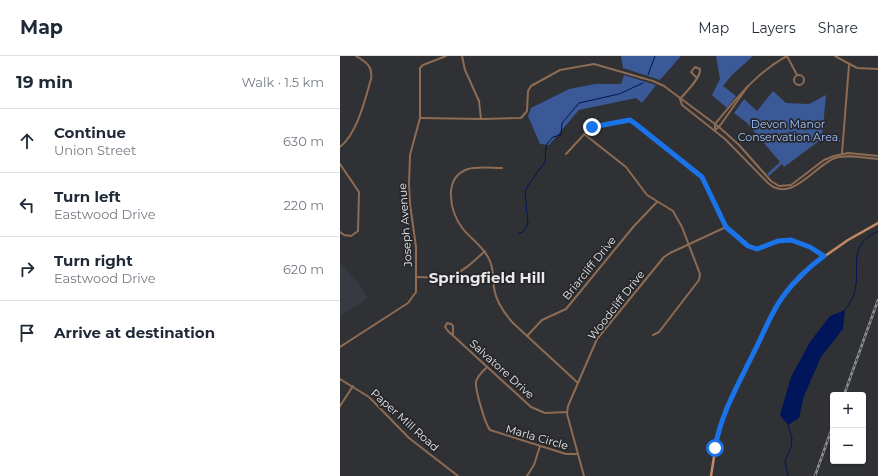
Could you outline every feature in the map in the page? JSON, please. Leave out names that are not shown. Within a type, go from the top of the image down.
[{"type":"main road","points":[[710,476],[720,426],[730,400],[770,319],[784,295],[803,273],[824,256],[878,223]]},
{"type":"street","points":[[340,147],[346,142],[352,132],[372,79],[370,66],[356,56]]},
{"type":"street","name":"Joseph Avenue","points":[[340,347],[410,301],[416,289],[416,247],[409,200],[409,184],[410,155],[420,118],[420,68],[423,65],[446,56]]},
{"type":"street","points":[[462,56],[465,70],[479,101],[481,119]]},
{"type":"street","points":[[714,130],[715,124],[750,84],[768,67],[787,56],[797,75],[795,78],[795,83],[801,84],[804,82],[802,75],[797,75]]},
{"type":"street","points":[[835,56],[849,65],[861,69],[878,69]]},
{"type":"street","points":[[420,118],[521,118],[527,111],[528,91],[531,86],[560,70],[589,64],[600,64],[658,83],[685,101],[739,145],[771,181],[779,186],[791,185],[824,160],[842,155],[878,157]]},
{"type":"street","points":[[842,155],[849,65]]},
{"type":"street","points":[[680,99],[697,78],[700,71],[695,67],[691,72],[697,78]]},
{"type":"street","points":[[714,130],[719,128],[742,98],[750,84]]},
{"type":"street","points":[[680,99],[682,105],[714,130],[768,183],[780,189],[792,188],[826,163],[842,155]]},
{"type":"street","points":[[566,154],[590,128],[623,121],[632,122],[702,177],[726,227],[748,246],[754,249],[778,241],[790,240],[810,247],[824,256]]},
{"type":"street","points":[[584,134],[626,167],[647,195],[673,211],[682,227],[700,274],[700,279],[659,332],[653,335]]},
{"type":"street","points":[[340,164],[358,188],[360,198],[358,231],[351,236],[344,235],[340,232]]},
{"type":"street","points":[[502,168],[472,168],[466,170],[457,177],[451,191],[451,200],[458,220],[467,233],[485,251],[492,268],[494,288],[499,303],[507,316],[579,383]]},
{"type":"street","name":"Briarcliff Drive","points":[[527,336],[542,320],[566,309],[634,226],[657,202]]},
{"type":"street","name":"Woodcliff Drive","points":[[567,412],[597,339],[664,257],[726,227]]},
{"type":"street","points":[[416,277],[442,278],[454,276],[465,269],[485,251]]},
{"type":"street","name":"Salvatore Drive","points":[[453,335],[453,326],[447,323],[446,328],[453,335],[534,409],[548,413],[567,412]]},
{"type":"street","name":"Marla Circle","points":[[487,367],[479,376],[476,384],[489,428],[496,433],[566,454],[578,454]]},
{"type":"street","name":"Paper Mill Road","points":[[340,379],[353,386],[382,409],[409,438],[458,476]]},
{"type":"street","points":[[340,406],[353,386]]},
{"type":"street","points":[[567,412],[584,476]]},
{"type":"street","points":[[527,476],[534,465],[540,446]]},
{"type":"shaded area","points":[[340,263],[357,281],[368,298],[340,316]]},
{"type":"shaded area","points":[[845,310],[843,329],[821,357],[804,396],[799,418],[788,425],[780,415],[791,377],[810,342],[830,316]]},
{"type":"green space","points":[[621,56],[681,56],[660,80],[623,68]]},
{"type":"green space","name":"Devon Manor Conservation Area","points":[[716,56],[753,56],[731,76],[723,86],[736,96],[727,108],[712,95],[720,79]]},
{"type":"green space","points":[[624,75],[656,85],[642,103],[636,98],[579,110],[549,145],[540,144],[528,116],[531,108],[569,89],[595,84],[621,84]]},
{"type":"green space","name":"Devon Manor Conservation Area","points":[[773,91],[786,103],[809,104],[826,95],[822,138],[840,140],[840,142],[819,141],[784,167],[782,164],[769,176],[767,174],[780,162],[746,122],[734,113],[744,99],[757,111]]},
{"type":"waterway","points":[[648,75],[655,56]]},
{"type":"waterway","points":[[519,233],[523,232],[528,224],[525,193],[527,187],[545,162],[546,145],[553,137],[561,135],[562,123],[579,103],[619,94],[643,83]]},
{"type":"waterway","points":[[845,310],[854,294],[858,251],[861,244],[868,237],[878,231]]},
{"type":"waterway","points":[[788,425],[792,438],[791,447],[785,461],[788,476]]},
{"type":"railway","points":[[845,392],[878,300]]},
{"type":"railway","points":[[815,476],[832,428]]},
{"type":"district","name":"Springfield Hill","points":[[487,277]]},
{"type":"route","points":[[592,127],[630,120],[637,125],[700,174],[704,179],[726,227],[751,248],[757,249],[778,241],[790,240],[810,247],[824,256],[803,273],[784,295],[770,319],[728,406],[720,426],[715,448]]}]
